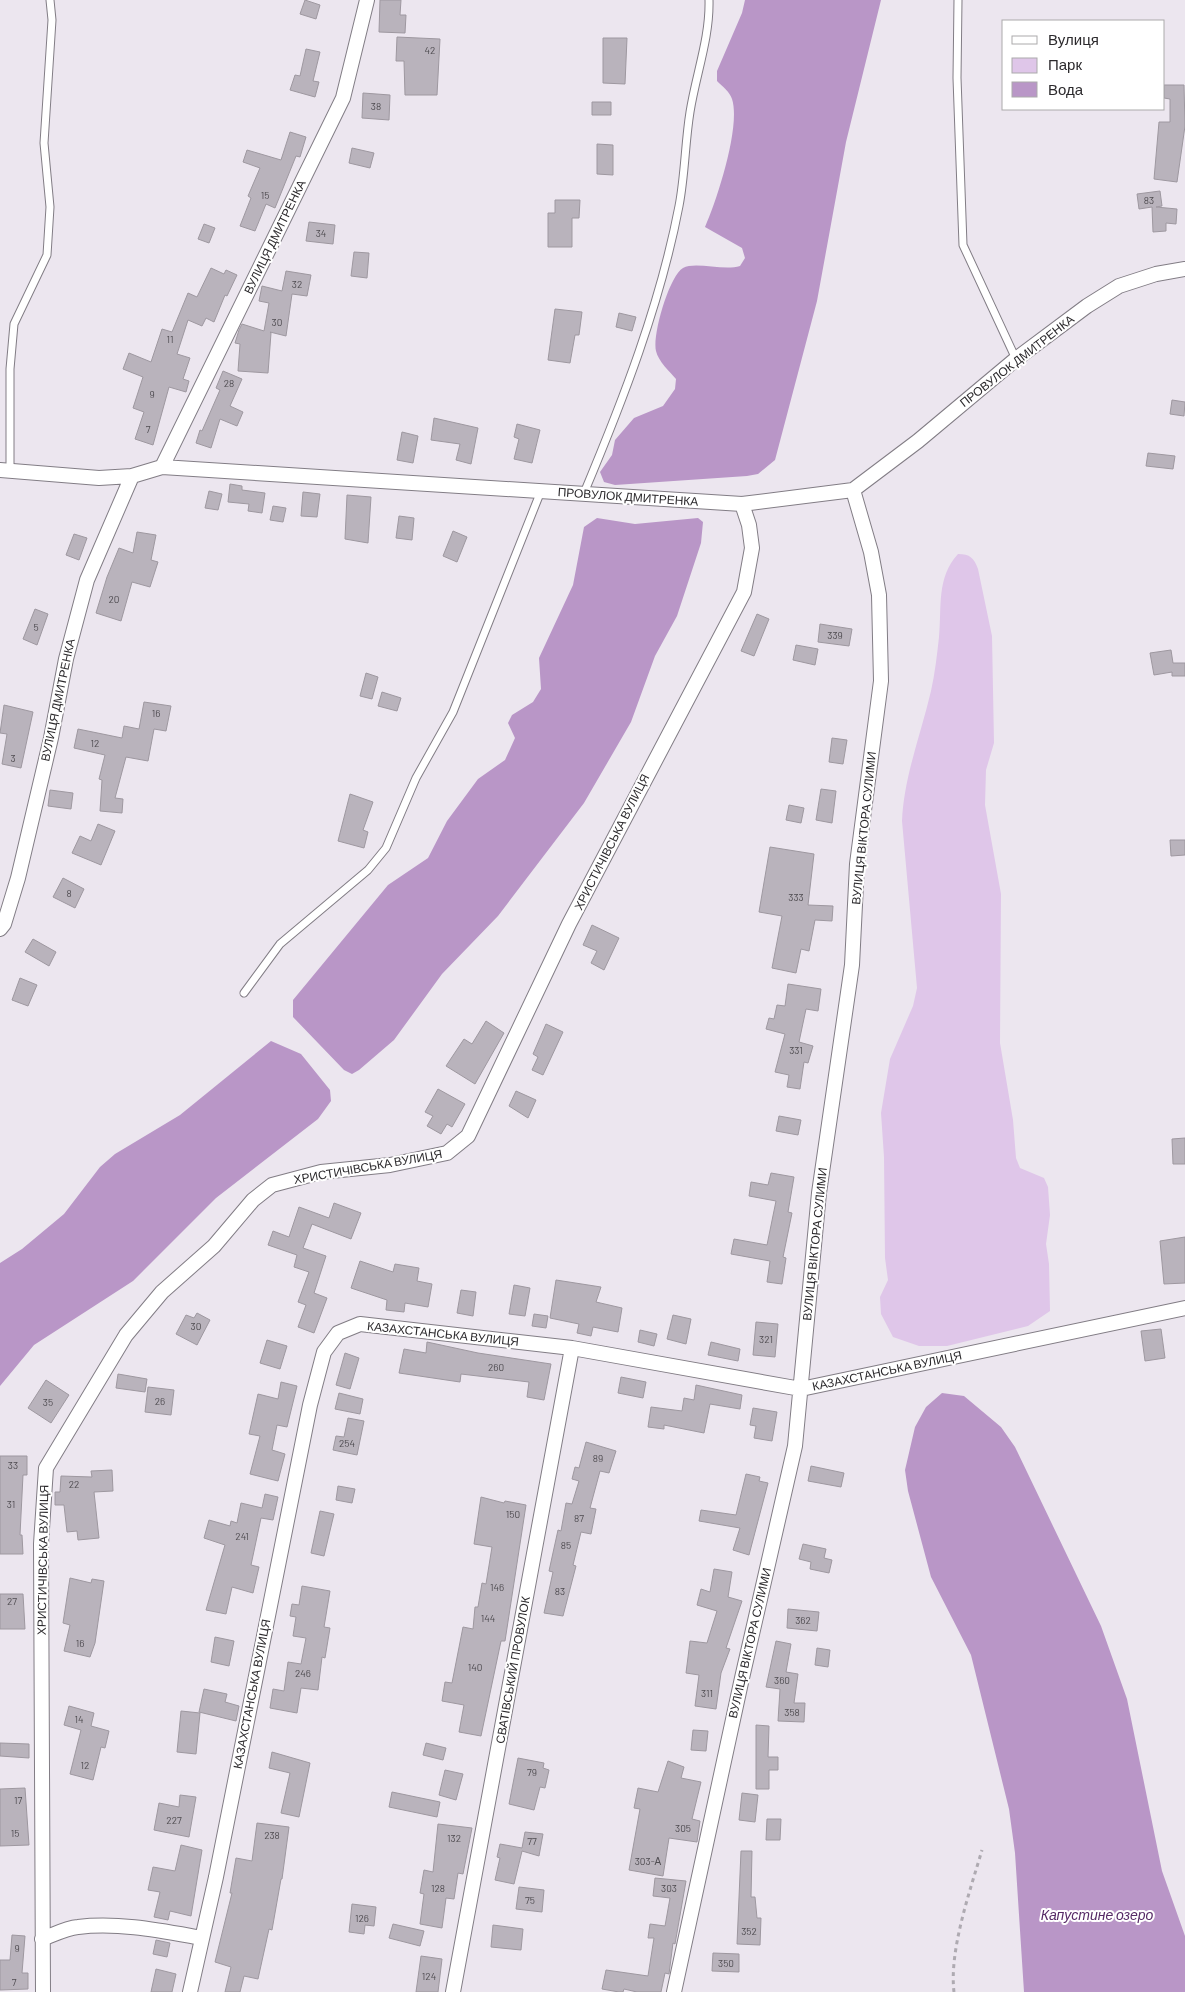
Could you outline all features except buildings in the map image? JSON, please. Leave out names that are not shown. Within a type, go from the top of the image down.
[{"type":"street","name":"ВУЛИЦЯ ДМИТРЕНКА","points":[[162,467],[343,98],[367,0]]},
{"type":"street","name":"ПРОВУЛОК ДМИТРЕНКА","points":[[5,470],[99,478],[132,476],[162,467],[742,504],[853,490],[918,441],[1016,359],[1087,306],[1118,286],[1156,274],[1185,269]]},
{"type":"street","name":"ВУЛИЦЯ ДМИТРЕНКА","points":[[0,929],[4,924],[18,878],[51,738],[66,659],[87,580],[132,476]]},
{"type":"street","name":"ВУЛИЦЯ ВІКТОРА СУЛИМИ","points":[[674,1992],[795,1446],[819,1193],[852,965],[857,864],[881,681],[880,595],[871,552],[853,490]]},
{"type":"street","name":"ХРИСТИЧІВСЬКА ВУЛИЦЯ","points":[[42,1992],[42,1544],[46,1468],[126,1335],[162,1292],[214,1246],[253,1200],[272,1185],[321,1172],[390,1165],[447,1153],[468,1136],[569,924],[744,592],[752,548],[749,525],[742,504]]},
{"type":"street","name":"КАЗАХСТАНСЬКА ВУЛИЦЯ","points":[[190,1992],[310,1405],[324,1352],[338,1332],[360,1324],[572,1348],[801,1389],[1185,1308]]},
{"type":"street","name":"СВАТІВСЬКИЙ ПРОВУЛОК","points":[[453,1992],[572,1348]]},
{"type":"street","points":[[42,1939],[77,1927],[116,1926],[202,1938]]},
{"type":"lane","points":[[5,470],[14,324],[47,255],[50,207],[44,143],[52,20],[50,0]]},
{"type":"lane","points":[[584,493],[641,351],[664,267],[679,206],[690,111],[710,21],[709,0]]},
{"type":"lane","points":[[958,0],[957,78],[963,245],[1016,359]]},
{"type":"lane","points":[[244,993],[280,944],[368,870],[386,848],[416,778],[453,712],[541,492]]},
{"type":"path","points":[[954,1992],[952,1976],[964,1912],[982,1850]]},
{"type":"green space","points":[[958,554],[969,556],[973,559],[978,569],[992,636],[994,743],[986,770],[985,805],[1001,894],[1000,1043],[1013,1120],[1016,1158],[1020,1168],[1044,1178],[1048,1187],[1050,1215],[1046,1244],[1049,1264],[1050,1311],[1028,1326],[947,1346],[919,1346],[893,1337],[881,1314],[880,1297],[888,1280],[885,1258],[884,1157],[881,1113],[890,1059],[913,1006],[917,988],[902,821],[903,804],[909,771],[934,677],[943,583],[951,563]]},
{"type":"water","points":[[745,0],[881,0],[846,142],[817,301],[775,460],[758,474],[747,476],[615,485],[604,482],[600,472],[612,455],[615,440],[634,418],[663,406],[675,389],[676,379],[659,359],[655,343],[659,320],[672,282],[683,268],[688,266],[733,267],[740,266],[745,258],[742,248],[705,227],[721,182],[731,144],[733,127],[734,111],[732,99],[717,81],[717,71],[742,13]]},
{"type":"water","points":[[597,518],[635,524],[698,518],[703,522],[701,543],[677,616],[655,656],[631,722],[584,803],[498,916],[442,974],[394,1040],[352,1074],[344,1070],[293,1017],[293,1000],[388,885],[428,858],[447,821],[478,779],[505,760],[515,738],[508,723],[512,715],[533,702],[541,689],[539,658],[573,585],[584,527]]},
{"type":"water","points":[[271,1041],[301,1054],[330,1090],[331,1101],[318,1119],[216,1198],[133,1281],[34,1345],[0,1386],[0,1263],[22,1249],[64,1214],[100,1167],[115,1154],[180,1115]]},
{"type":"water","name":"Капустине озеро","points":[[942,1393],[964,1396],[1001,1427],[1015,1447],[1101,1626],[1127,1699],[1162,1871],[1185,1936],[1185,1992],[1024,1992],[1015,1853],[1009,1809],[971,1655],[931,1577],[908,1491],[905,1470],[915,1427],[926,1407]]}]
